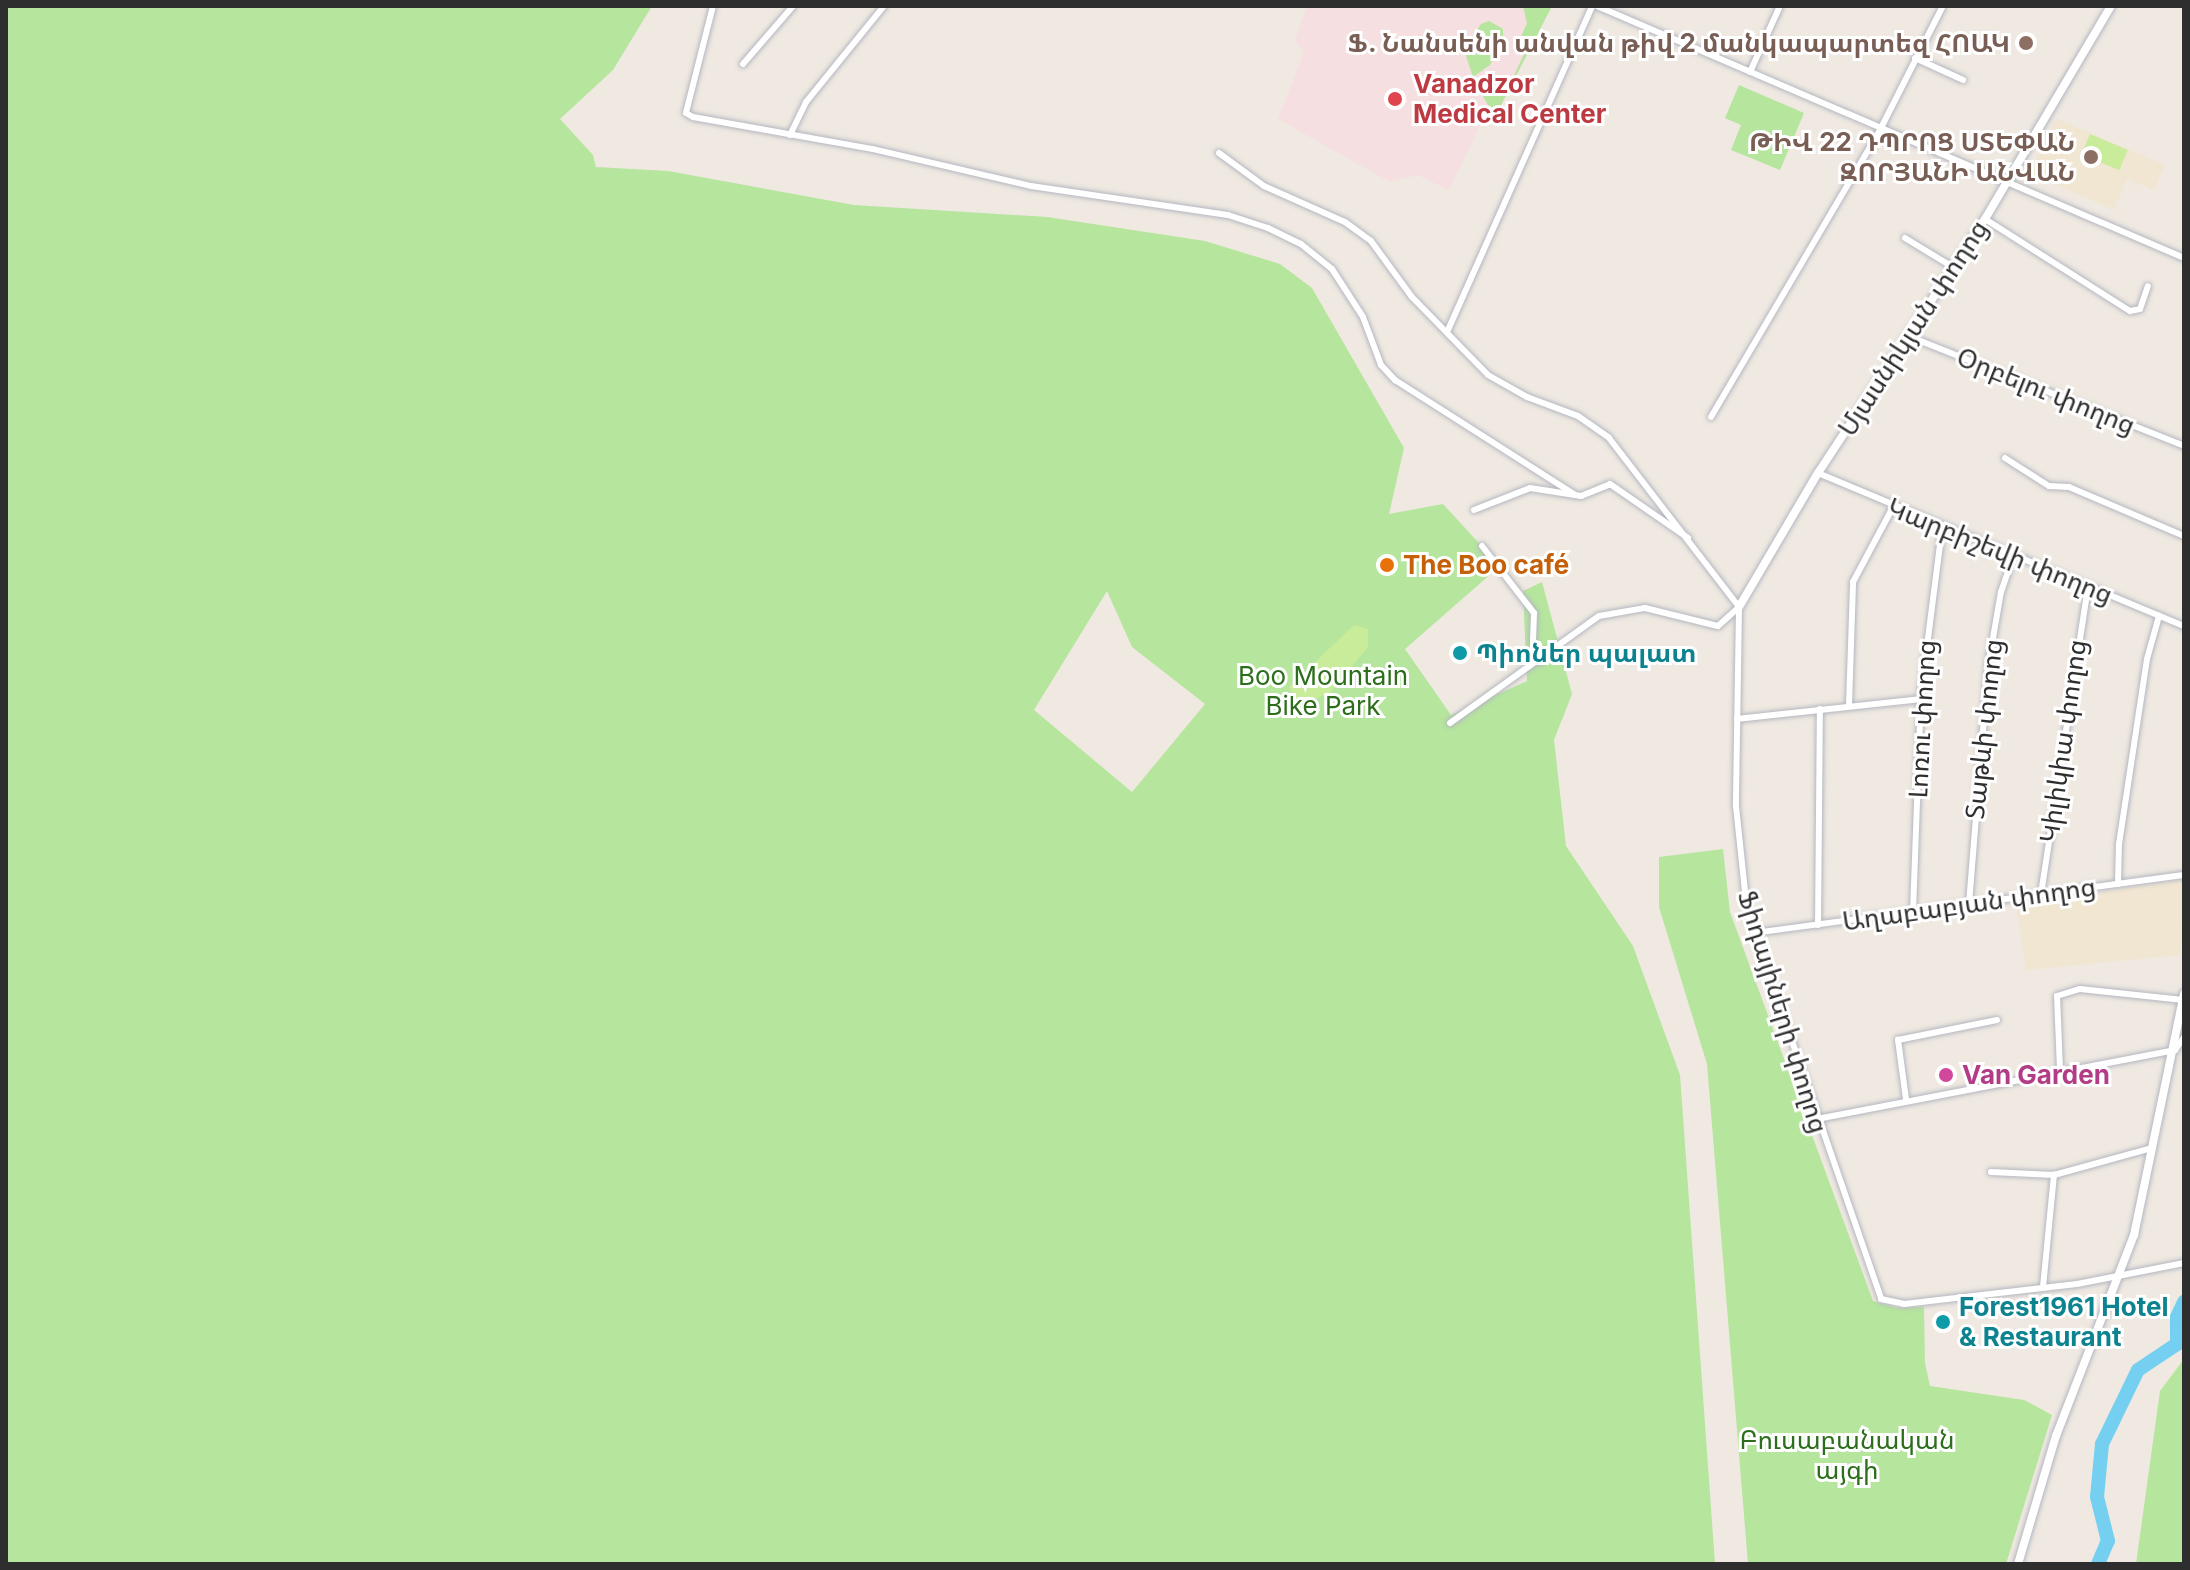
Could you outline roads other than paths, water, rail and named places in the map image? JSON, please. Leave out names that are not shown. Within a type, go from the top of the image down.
[{"type":"street","points":[[713,6],[686,113],[1043,188],[1228,215],[1268,228],[1301,244],[1332,269],[1363,317],[1381,365],[1395,380],[1574,494]]},
{"type":"street","points":[[743,64],[793,6]]},
{"type":"street","points":[[790,135],[806,102],[884,6]]},
{"type":"street","points":[[1448,330],[1594,6],[2184,258]]},
{"type":"street","points":[[1750,72],[1780,6]]},
{"type":"street","points":[[1711,417],[1881,128],[1943,6]]},
{"type":"street","name":"Մյասնիկյան փողոց","points":[[1739,607],[1818,473],[1951,266],[1985,219],[2111,6]]},
{"type":"street","points":[[1915,58],[1963,80]]},
{"type":"street","points":[[1219,153],[1264,186],[1345,222],[1371,241],[1412,297],[1448,330],[1488,375],[1603,432],[1691,540],[1739,607],[1718,626],[1645,608],[1599,616],[1540,662],[1450,723]]},
{"type":"street","points":[[1985,219],[2130,311],[2140,309],[2148,286]]},
{"type":"street","points":[[1905,238],[1951,266]]},
{"type":"street","name":"Օրբելու փողոց","points":[[1908,336],[2184,446]]},
{"type":"street","points":[[2005,458],[2049,486],[2069,487],[2184,536]]},
{"type":"street","name":"Կարբիշեվի փողոց","points":[[1818,473],[1942,528],[2184,626]]},
{"type":"street","points":[[1474,510],[1530,488],[1574,494],[1610,484],[1691,540]]},
{"type":"street","points":[[1849,705],[1853,582],[1893,507]]},
{"type":"street","name":"Լոռու փողոց","points":[[1913,912],[1921,699],[1942,528]]},
{"type":"street","points":[[1482,546],[1534,613],[1533,642],[1540,662]]},
{"type":"street","name":"Տաթևի փողոց","points":[[1969,904],[1986,683],[2001,592],[2013,557]]},
{"type":"street","name":"Կիլիկիա փողոց","points":[[2041,894],[2088,588]]},
{"type":"street","name":"Ֆիդայիների փողոց","points":[[1739,607],[1738,837],[1754,933],[1881,1299],[1904,1304],[2043,1287]]},
{"type":"street","points":[[2118,884],[2119,844],[2145,675],[2159,616]]},
{"type":"street","points":[[1737,719],[1921,699]]},
{"type":"street","points":[[1818,925],[1820,709]]},
{"type":"street","name":"Աղաբաբյան փողոց","points":[[1754,933],[2184,875]]},
{"type":"street","points":[[2060,1070],[2057,996],[2080,989],[2183,1000]]},
{"type":"street","points":[[2018,1564],[2056,1436],[2134,1235],[2156,1147],[2184,994]]},
{"type":"street","points":[[1906,1099],[1898,1040],[1997,1020]]},
{"type":"street","points":[[1817,1119],[1906,1099],[2175,1050],[2184,1037]]},
{"type":"street","points":[[1991,1172],[2054,1175],[2156,1147]]},
{"type":"street","points":[[2054,1175],[2043,1287],[2117,1277],[2184,1263]]},
{"type":"waterway","points":[[2098,1564],[2108,1541],[2097,1497],[2102,1444],[2138,1370],[2177,1344],[2177,1317],[2184,1302]]},
{"type":"place","name":"Ֆ. Նանսենի անվան թիվ 2 մանկապարտեզ ՀՈԱԿ","points":[[2026,43]]},
{"type":"place","name":"Vanadzor Medical Center","points":[[1395,99]]},
{"type":"place","name":"ԹԻՎ 22 ԴՊՐՈՑ ՍՏԵՓԱՆ ԶՈՐՅԱՆԻ ԱՆՎԱՆ","points":[[2091,157]]},
{"type":"place","name":"The Boo café","points":[[1387,565]]},
{"type":"place","name":"Պիոներ պալատ","points":[[1460,653]]},
{"type":"place","name":"Van Garden","points":[[1946,1075]]},
{"type":"place","name":"Forest1961 Hotel & Restaurant","points":[[1943,1322]]},
{"type":"park label","name":"Boo Mountain Bike Park","points":[[1323,691]]},
{"type":"park label","name":"Բուսաբանական այգի","points":[[1847,1455]]}]
